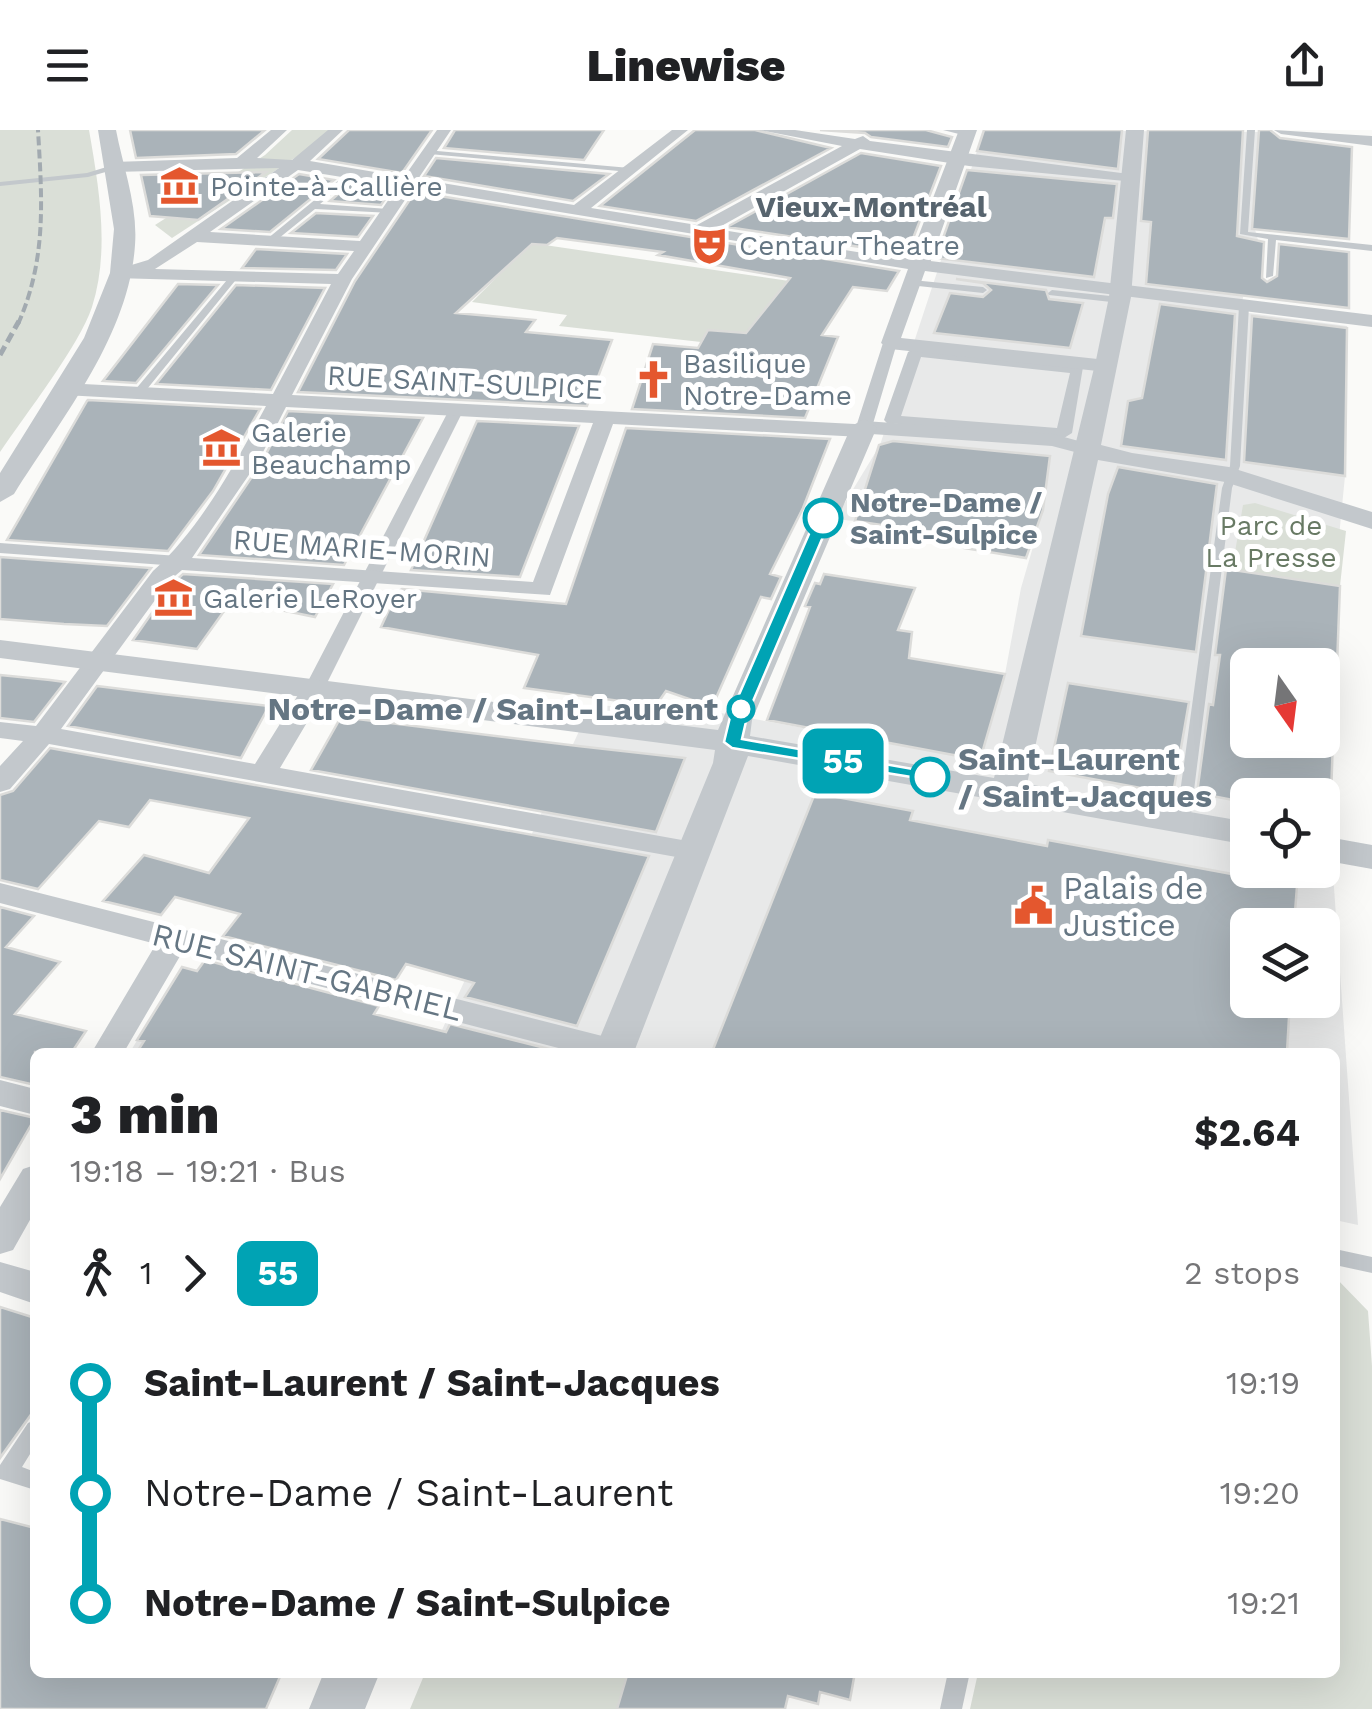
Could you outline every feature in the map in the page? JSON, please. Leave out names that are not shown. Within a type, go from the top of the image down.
[{"type":"street","points":[[0,494],[114,304],[125,231],[106,130]]},
{"type":"street","points":[[242,162],[280,130]]},
{"type":"street","points":[[121,274],[154,264],[188,236],[316,150],[336,130]]},
{"type":"street","points":[[0,783],[43,735],[238,477],[283,398],[342,279],[444,130]]},
{"type":"street","points":[[578,211],[679,130]]},
{"type":"street","points":[[766,130],[957,160],[1129,179]]},
{"type":"street","points":[[698,232],[883,130]]},
{"type":"street","points":[[1008,791],[1107,366],[1120,296],[1136,130]]},
{"type":"street","points":[[1282,130],[1372,141]]},
{"type":"street","points":[[616,1048],[730,763],[739,713],[863,429],[957,160],[962,131]]},
{"type":"street","points":[[113,167],[293,164],[698,232],[915,274],[1372,321]]},
{"type":"street","points":[[188,236],[362,246]]},
{"type":"street","points":[[121,274],[342,279]]},
{"type":"street","points":[[890,343],[1107,366]]},
{"type":"street","points":[[916,352],[1078,370],[1064,434],[892,420],[916,352]]},
{"type":"street","name":"RUE SAINT-SULPICE","points":[[64,389],[1053,440],[1090,450]]},
{"type":"street","points":[[263,774],[315,687],[456,408]]},
{"type":"street","name":"RUE MARIE-MORIN","points":[[178,561],[196,566],[542,590],[606,418]]},
{"type":"street","points":[[1090,450],[1130,461],[1229,475],[1372,521]]},
{"type":"street","points":[[0,548],[178,561]]},
{"type":"street","points":[[0,648],[732,742],[1230,831]]},
{"type":"street","points":[[0,730],[692,851]]},
{"type":"street","points":[[1340,851],[1372,857]]},
{"type":"street","name":"RUE SAINT-GABRIEL","points":[[0,893],[599,1048]]},
{"type":"street","points":[[110,1048],[175,938]]},
{"type":"street","points":[[0,1093],[30,1101]]},
{"type":"street","points":[[0,1239],[30,1187]]},
{"type":"street","points":[[0,1277],[30,1286]]},
{"type":"street","points":[[337,1709],[350,1678]]},
{"type":"lane","points":[[1251,130],[1244,234],[1372,248]]},
{"type":"lane","points":[[429,152],[630,170]]},
{"type":"lane","points":[[0,184],[88,174],[113,167]]},
{"type":"lane","points":[[270,241],[353,174]]},
{"type":"lane","points":[[312,206],[388,210]]},
{"type":"lane","points":[[1269,276],[1272,237]]},
{"type":"lane","points":[[915,274],[983,290]]},
{"type":"lane","points":[[139,392],[235,276]]},
{"type":"lane","points":[[1052,293],[1120,296]]},
{"type":"lane","points":[[1183,822],[1229,475],[1234,466],[1244,306]]},
{"type":"lane","points":[[1340,1258],[1372,1266]]},
{"type":"lane","points":[[30,1437],[7,1472],[30,1479]]},
{"type":"lane","points":[[951,1709],[959,1678]]},
{"type":"shaded area","points":[[984,130],[1262,132],[1254,226],[1260,247],[1244,290],[1241,312],[1347,326],[1345,476],[1328,648],[1230,648],[1230,758],[1325,758],[1326,778],[1230,778],[1230,888],[1334,888],[1335,908],[1230,908],[1230,1018],[1340,1018],[1340,972],[1358,1225],[1340,1221],[1340,1048],[132,1048],[182,967],[442,1030],[591,705],[710,711],[980,760],[1005,674],[1021,588],[1035,540],[835,519],[880,445]]},
{"type":"green space","points":[[0,130],[89,130],[102,241],[97,285],[85,323],[0,452]]},
{"type":"green space","points":[[292,130],[329,130],[310,148],[172,238],[155,225],[265,155]]},
{"type":"green space","points":[[531,243],[796,282],[746,333],[708,330],[701,342],[559,326],[567,315],[472,302]]},
{"type":"green space","name":"Parc de La Presse","points":[[1255,503],[1346,531],[1340,586],[1232,570],[1243,505]]},
{"type":"green space","points":[[1340,1282],[1368,1311],[1372,1366],[1372,1709],[970,1709],[977,1678],[1340,1678]]},
{"type":"green space","points":[[423,1678],[626,1678],[617,1709],[410,1709]]},
{"type":"building","points":[[130,130],[265,130],[236,154],[136,158]]},
{"type":"building","points":[[349,130],[432,130],[402,173],[318,159]]},
{"type":"building","points":[[455,130],[604,130],[584,160],[444,148]]},
{"type":"building","points":[[695,130],[755,130],[831,148],[696,221],[600,206]]},
{"type":"building","points":[[820,130],[926,130],[952,137],[948,147]]},
{"type":"building","points":[[984,130],[1122,130],[1118,169],[977,151]]},
{"type":"building","points":[[1148,130],[1243,130],[1237,236],[1264,242],[1262,278],[1267,282],[1277,276],[1279,244],[1349,252],[1349,308],[1146,284],[1151,222],[1141,221]]},
{"type":"building","points":[[1259,130],[1270,130],[1280,138],[1352,147],[1349,239],[1252,229]]},
{"type":"building","points":[[861,153],[941,166],[907,254],[727,227]]},
{"type":"building","points":[[436,158],[609,174],[573,201],[424,176]]},
{"type":"building","points":[[967,170],[1117,184],[1113,218],[1105,218],[1094,277],[936,258]]},
{"type":"building","name":"Pointe-à-Callière","points":[[266,172],[198,220],[150,216],[141,175]]},
{"type":"building","points":[[299,174],[334,180],[270,232],[221,229]]},
{"type":"building","points":[[352,182],[392,189],[381,205],[330,201]]},
{"type":"building","points":[[415,192],[899,271],[887,291],[853,287],[822,335],[838,337],[805,418],[632,409],[653,344],[698,348],[708,330],[746,333],[790,278],[658,255],[663,252],[557,238],[547,245],[532,244],[456,313],[535,320],[526,332],[612,340],[587,406],[298,392],[355,281]]},
{"type":"building","points":[[316,213],[373,216],[358,237],[291,233]]},
{"type":"building","points":[[256,249],[347,254],[336,270],[242,268]]},
{"type":"building","points":[[956,279],[1046,290],[1049,299],[1083,303],[1070,348],[934,333],[950,293],[983,297],[991,290],[983,283]]},
{"type":"building","points":[[178,284],[218,285],[136,383],[103,381]]},
{"type":"building","points":[[236,285],[325,288],[271,390],[156,384]]},
{"type":"building","points":[[1160,304],[1235,314],[1226,460],[1121,446],[1128,401],[1142,398]]},
{"type":"building","points":[[1252,316],[1347,328],[1345,476],[1244,462]]},
{"type":"building","points":[[88,400],[260,409],[213,491],[168,551],[7,540]]},
{"type":"building","points":[[288,411],[423,418],[344,565],[199,555],[262,462]]},
{"type":"building","points":[[477,421],[579,426],[520,577],[411,570]]},
{"type":"building","points":[[626,428],[830,439],[803,508],[770,574],[781,577],[771,599],[761,597],[712,707],[666,691],[657,704],[649,705],[524,688],[538,655],[381,627],[402,589],[566,604]]},
{"type":"building","points":[[893,441],[1050,456],[1043,510],[1026,558],[958,547],[961,537],[855,521],[879,445]]},
{"type":"building","points":[[1118,467],[1217,484],[1196,652],[1081,636],[1108,494]]},
{"type":"building","points":[[0,557],[151,568],[107,626],[64,624],[0,619]]},
{"type":"building","points":[[1226,569],[1340,586],[1338,648],[1230,648],[1230,758],[1332,758],[1332,778],[1230,778],[1230,799],[1197,793],[1220,655],[1215,655]]},
{"type":"building","points":[[183,574],[333,584],[315,617],[232,600],[197,649],[133,640]]},
{"type":"building","points":[[824,574],[915,588],[898,630],[912,632],[909,658],[1005,674],[980,760],[767,720],[810,607],[805,606],[815,583],[820,584]]},
{"type":"building","points":[[0,675],[65,682],[34,722],[0,718]]},
{"type":"building","points":[[1068,683],[1189,702],[1173,794],[1049,771]]},
{"type":"building","points":[[97,686],[269,706],[241,758],[68,726]]},
{"type":"building","points":[[341,717],[685,758],[656,832],[311,770]]},
{"type":"building","points":[[50,748],[649,856],[577,1026],[465,997],[474,983],[406,964],[396,980],[223,936],[240,914],[175,897],[161,915],[103,901],[144,855],[209,873],[249,818],[150,800],[129,827],[99,821],[38,889],[0,880],[0,795],[13,791]]},
{"type":"building","name":"Palais de Justice","points":[[815,793],[913,811],[910,820],[1047,846],[1048,840],[1230,874],[1230,888],[1297,888],[1295,908],[1230,908],[1230,1018],[1289,1018],[1287,1048],[714,1048]]},
{"type":"building","points":[[0,907],[34,916],[6,947],[60,962],[15,1014],[86,1031],[75,1048],[30,1048],[30,1084],[0,1077]]},
{"type":"building","points":[[205,960],[379,1006],[374,1014],[446,1032],[450,1024],[545,1048],[140,1048],[144,1041],[137,1040],[182,967],[197,971]]},
{"type":"building","points":[[0,1110],[30,1117],[30,1127],[0,1179]]},
{"type":"building","points":[[0,1307],[30,1316],[30,1416],[0,1458]]},
{"type":"building","points":[[0,1519],[30,1527],[30,1678],[279,1678],[266,1709],[0,1709]]},
{"type":"building","points":[[626,1678],[854,1678],[850,1700],[820,1692],[818,1704],[788,1696],[785,1709],[617,1709]]},
{"type":"railway","points":[[18,324],[38,252],[38,130]]},
{"type":"railway","points":[[0,355],[19,321]]},
{"type":"bus line","name":"55","points":[[823,518],[736,720],[732,742],[930,777]]},
{"type":"place","name":"Pointe-à-Callière","points":[[180,186]]},
{"type":"place","name":"Centaur Theatre","points":[[709,245]]},
{"type":"place","name":"Basilique Notre-Dame","points":[[653,379]]},
{"type":"place","name":"Galerie Beauchamp","points":[[221,448]]},
{"type":"place","name":"Notre-Dame / Saint-Sulpice","points":[[823,518]]},
{"type":"place","name":"Galerie LeRoyer","points":[[173,598]]},
{"type":"place","name":"Notre-Dame / Saint-Laurent","points":[[741,709]]},
{"type":"place","name":"Saint-Laurent / Saint-Jacques","points":[[930,777]]},
{"type":"place","name":"Palais de Justice","points":[[1033,906]]},
{"type":"district","name":"Vieux-Montréal","points":[[871,207]]}]
